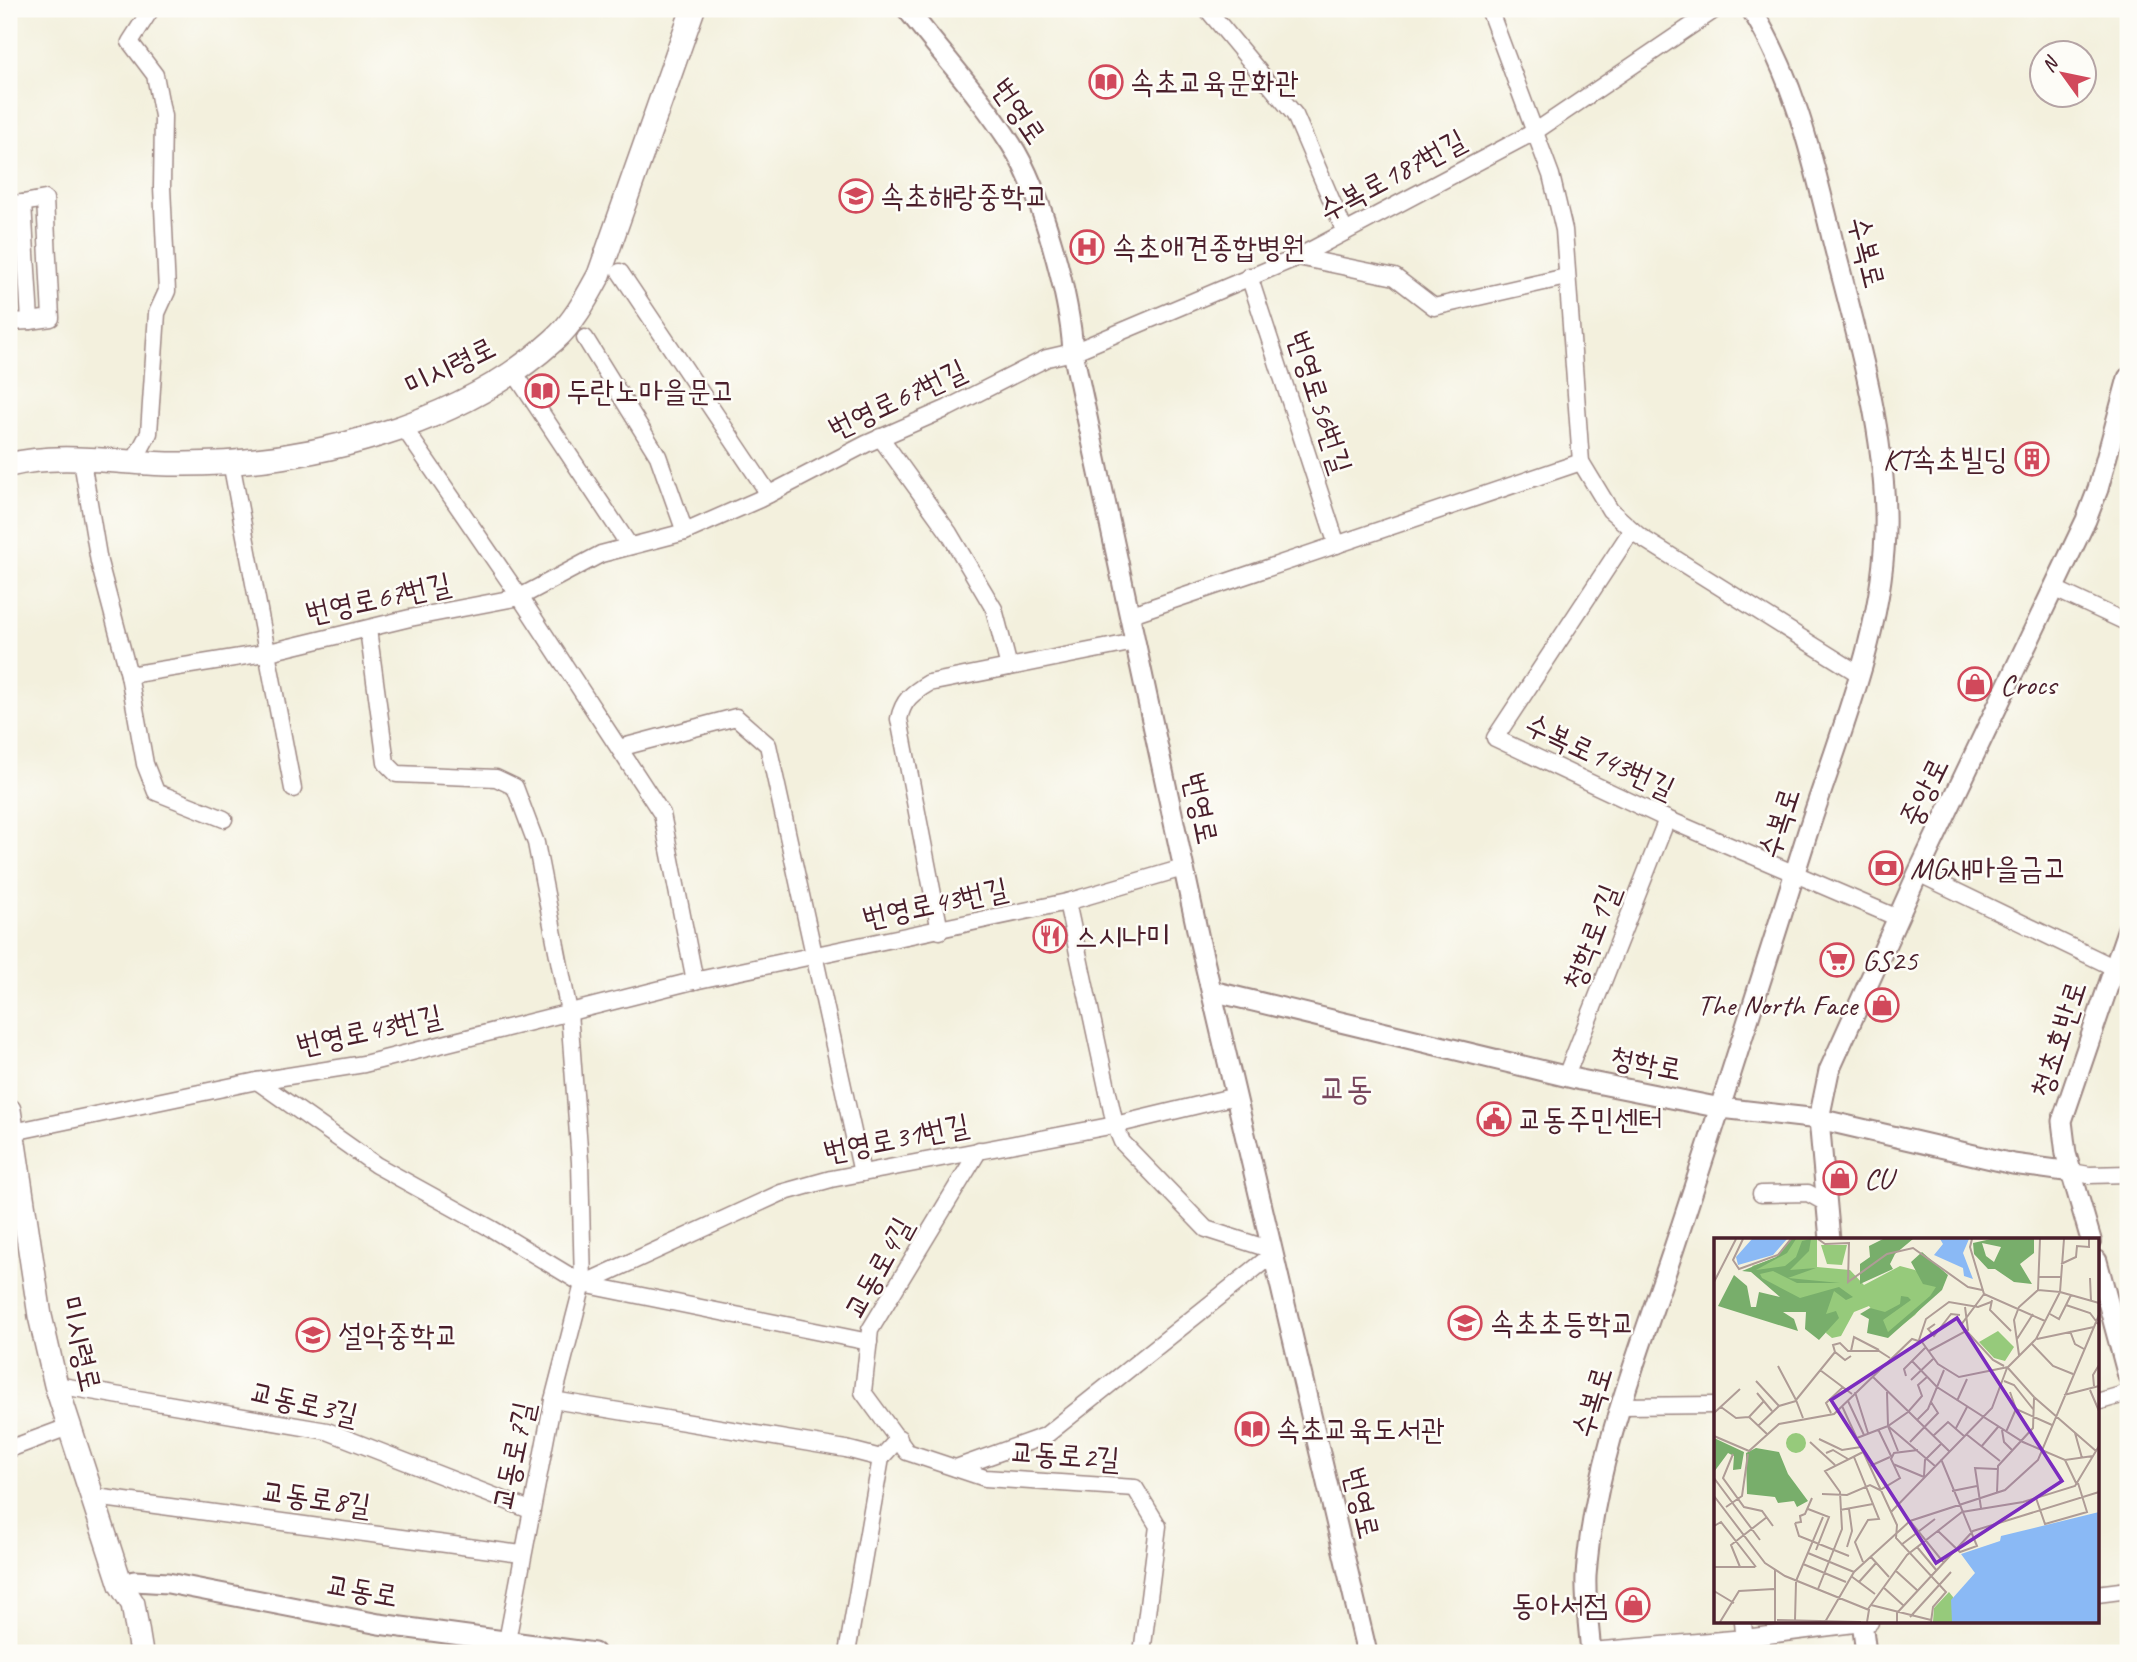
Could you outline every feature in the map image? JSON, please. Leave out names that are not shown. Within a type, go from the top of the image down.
[{"type":"main road","name":"미시령로","points":[[9,465],[43,460],[231,462],[311,454],[358,442],[464,400],[514,372],[555,339],[581,309],[599,275],[693,9]]},
{"type":"main road","name":"미시령로","points":[[11,1121],[40,1316],[68,1427],[121,1585],[131,1653]]},
{"type":"main road","name":"미시령로","points":[[121,1585],[133,1604],[141,1653]]},
{"type":"street","points":[[133,463],[149,433],[157,313],[167,291],[162,187],[163,116],[155,75],[130,42],[151,9]]},
{"type":"street","name":"번영로","points":[[907,9],[1012,145],[1041,211],[1071,318],[1073,352],[1184,868],[1367,1653]]},
{"type":"street","points":[[1207,9],[1295,115],[1345,232]]},
{"type":"street","points":[[1489,9],[1551,175],[1564,230],[1581,462],[1610,510],[1632,530],[1858,674]]},
{"type":"street","name":"수복로187번길","points":[[1073,352],[1298,257],[1536,131],[1716,9]]},
{"type":"street","name":"수복로","points":[[1591,1652],[1586,1581],[1593,1510],[1621,1406],[1721,1108],[1858,674],[1880,590],[1885,512],[1877,436],[1857,335],[1799,107],[1771,41],[1751,9]]},
{"type":"street","points":[[9,322],[30,321],[51,318],[45,199],[16,203],[30,321]]},
{"type":"street","points":[[1298,257],[1395,277],[1434,307],[1566,277]]},
{"type":"street","points":[[620,272],[769,494]]},
{"type":"street","name":"번영로56번길","points":[[1249,276],[1337,545]]},
{"type":"street","points":[[584,338],[658,456],[685,532]]},
{"type":"street","name":"번영로67번길","points":[[129,675],[265,653],[520,597],[601,554],[685,532],[948,408],[1047,358],[1073,352]]},
{"type":"street","points":[[514,372],[629,545]]},
{"type":"street","name":"중앙로","points":[[1830,1238],[1819,1119],[1829,1071],[1918,873],[2055,589],[2098,489],[2128,378]]},
{"type":"street","points":[[402,425],[520,597],[662,814],[695,981]]},
{"type":"street","points":[[880,438],[949,533],[994,609],[1009,667]]},
{"type":"street","points":[[82,461],[99,562],[129,675],[145,764],[156,792],[223,819]]},
{"type":"street","points":[[231,462],[265,653],[293,789]]},
{"type":"street","points":[[1129,615],[1581,462]]},
{"type":"street","name":"수복로143번길","points":[[1632,530],[1495,738],[1668,819],[1898,919]]},
{"type":"street","points":[[2055,589],[2128,623]]},
{"type":"street","name":"교동로7길","points":[[368,629],[386,763],[397,774],[496,778],[515,787],[536,843],[569,1012],[580,1161],[583,1284],[553,1400],[521,1554],[507,1640]]},
{"type":"street","points":[[940,930],[899,719],[902,706],[912,692],[929,683],[1135,642]]},
{"type":"street","points":[[618,748],[736,717],[768,745],[862,1172]]},
{"type":"street","name":"청학로1길","points":[[1566,1076],[1668,819]]},
{"type":"street","name":"번영로43번길","points":[[11,1121],[363,1064],[695,981],[1067,902],[1184,868]]},
{"type":"street","points":[[1918,873],[2113,967]]},
{"type":"street","points":[[1067,902],[1115,1125],[1122,1142],[1206,1229],[1272,1252]]},
{"type":"street","name":"청초호반로","points":[[2090,1238],[2062,1133],[2066,1105],[2128,928]]},
{"type":"street","name":"청학로","points":[[1212,991],[1566,1076],[1721,1108],[1819,1119],[2013,1164],[2072,1172]]},
{"type":"street","name":"번영로43번길","points":[[257,1081],[376,1165],[492,1229],[583,1284],[869,1342]]},
{"type":"street","name":"번영로31번길","points":[[583,1284],[781,1193],[862,1172],[1115,1125],[1236,1096]]},
{"type":"street","name":"교동로4길","points":[[903,1445],[863,1392],[870,1330],[979,1150]]},
{"type":"street","points":[[2072,1172],[2089,1175],[2128,1174]]},
{"type":"street","points":[[1761,1194],[1808,1194],[1826,1203]]},
{"type":"street","points":[[956,1468],[1045,1436],[1272,1252]]},
{"type":"street","points":[[2098,1265],[2128,1376]]},
{"type":"street","name":"교동로3길","points":[[56,1385],[327,1431],[530,1510]]},
{"type":"street","points":[[2098,1402],[2128,1394]]},
{"type":"street","points":[[553,1400],[846,1449],[881,1458],[903,1445]]},
{"type":"street","points":[[1621,1406],[1714,1405]]},
{"type":"street","points":[[9,1448],[68,1427]]},
{"type":"street","name":"교동로2길","points":[[903,1445],[985,1478],[1135,1488],[1158,1526],[1142,1653]]},
{"type":"street","points":[[847,1653],[881,1458]]},
{"type":"street","name":"교동로8길","points":[[103,1498],[521,1554]]},
{"type":"street","name":"교동로","points":[[121,1585],[134,1581],[168,1583],[379,1624],[594,1653]]},
{"type":"street","points":[[2098,1594],[2128,1590]]},
{"type":"street","points":[[1591,1652],[1849,1624]]},
{"type":"street","points":[[1865,1624],[1866,1653]]},
{"type":"place","name":"속초교육문화관","points":[[1106,82]]},
{"type":"place","name":"속초해랑중학교","points":[[856,196]]},
{"type":"place","name":"속초애견종합병원","points":[[1087,247]]},
{"type":"place","name":"두란노마을문고","points":[[542,391]]},
{"type":"place","name":"KT속초빌딩","points":[[2032,459]]},
{"type":"place","name":"Crocs","points":[[1975,684]]},
{"type":"place","name":"MG새마을금고","points":[[1886,868]]},
{"type":"place","name":"스시나미","points":[[1050,936]]},
{"type":"place","name":"GS25","points":[[1837,960]]},
{"type":"place","name":"The North Face","points":[[1882,1005]]},
{"type":"place","name":"교동주민센터","points":[[1494,1119]]},
{"type":"place","name":"CU","points":[[1840,1178]]},
{"type":"place","name":"속초초등학교","points":[[1465,1323]]},
{"type":"place","name":"설악중학교","points":[[313,1335]]},
{"type":"place","name":"속초교육도서관","points":[[1252,1429]]},
{"type":"place","name":"동아서점","points":[[1633,1605]]},
{"type":"district","name":"교동","points":[[1346,1087]]}]
